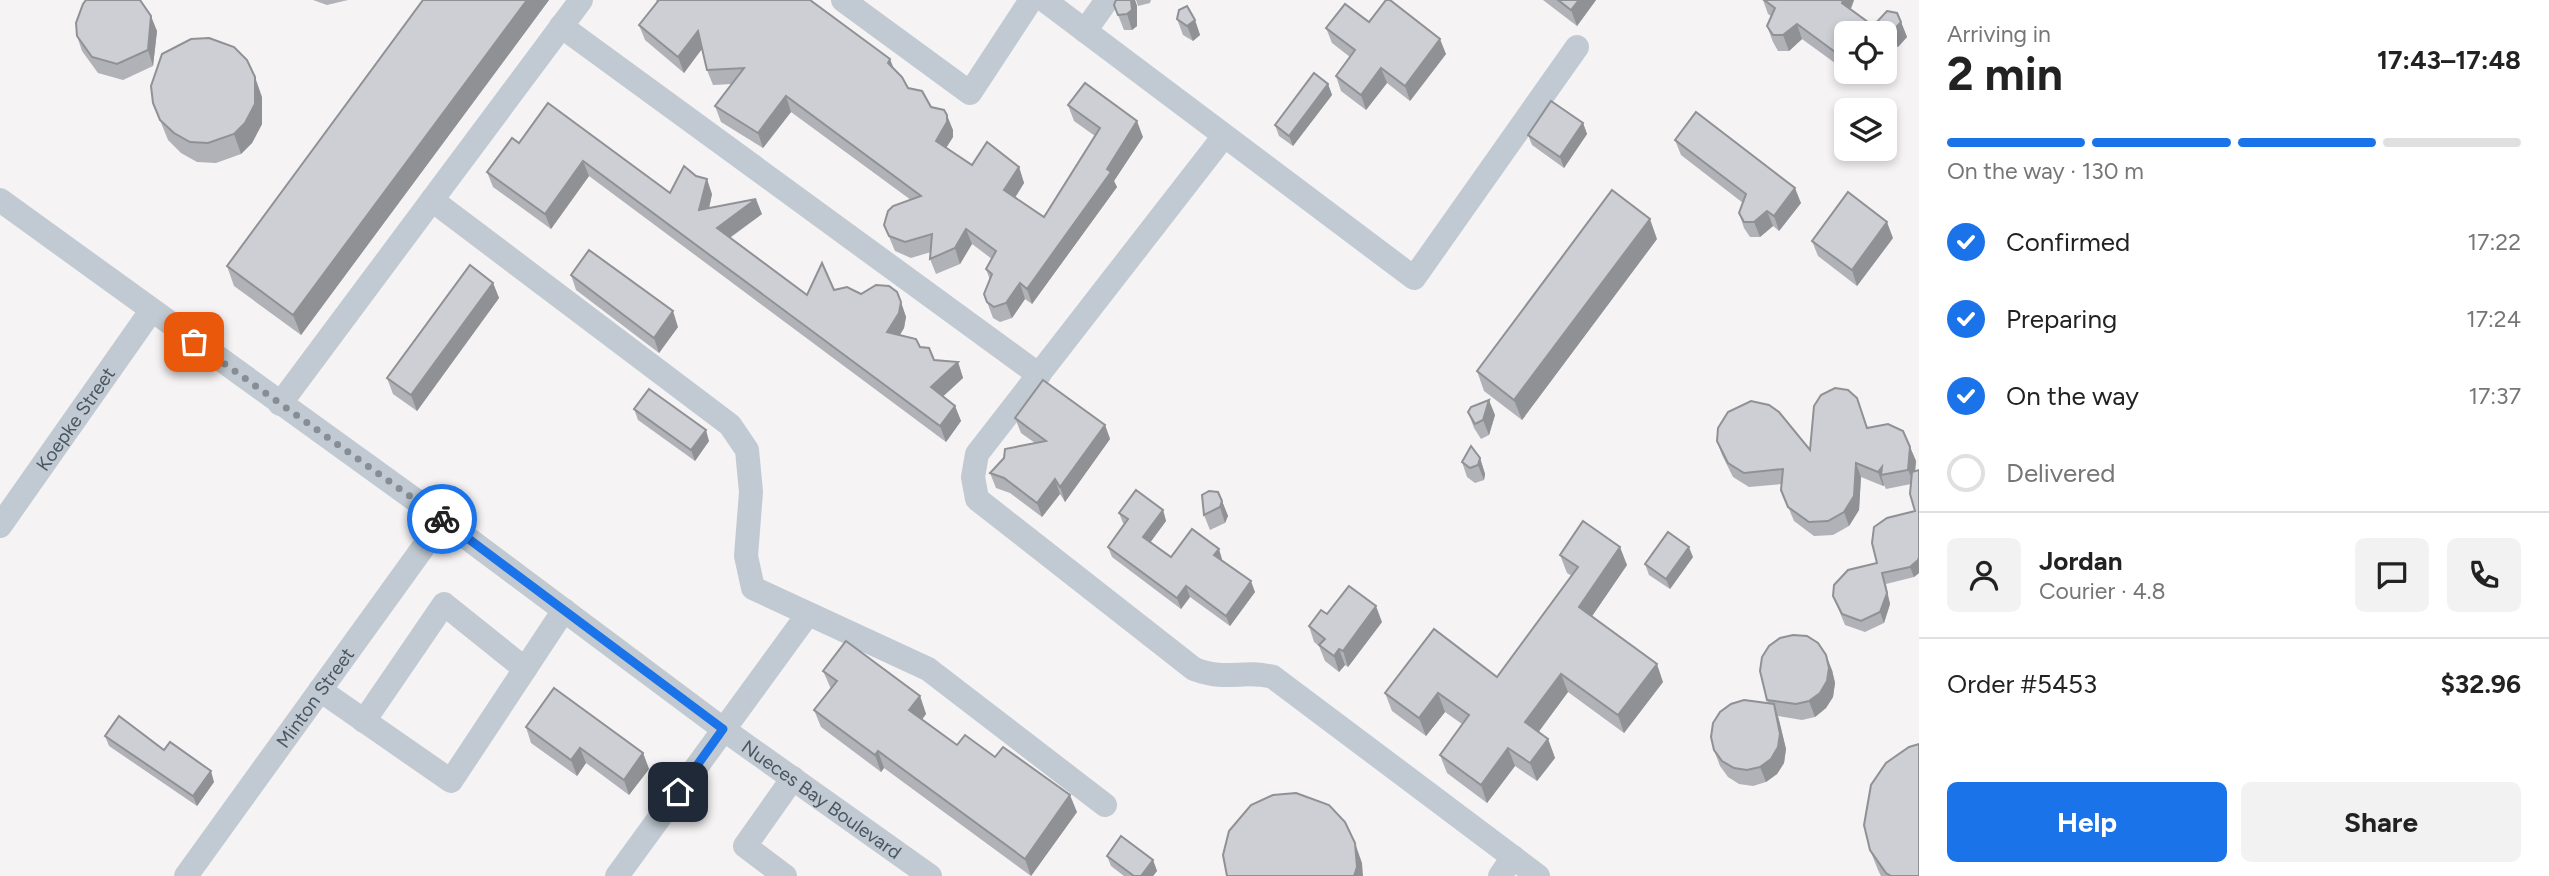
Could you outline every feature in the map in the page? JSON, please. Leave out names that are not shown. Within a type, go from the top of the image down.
[{"type":"street","points":[[280,404],[580,0]]},
{"type":"street","points":[[843,0],[970,93],[1031,0]]},
{"type":"street","points":[[1044,0],[1414,278],[1577,47]]},
{"type":"street","points":[[1085,31],[1107,0]]},
{"type":"street","points":[[561,26],[1039,375]]},
{"type":"street","points":[[1224,136],[977,454],[973,477],[977,499],[1194,668],[1214,677],[1236,678],[1251,672],[1273,677],[1506,867],[1538,876]]},
{"type":"street","name":"Nueces Bay Boulevard","points":[[0,200],[443,520],[723,729],[930,876]]},
{"type":"street","points":[[432,200],[730,425],[747,450],[751,492],[746,556],[753,588],[928,669],[1105,805]]},
{"type":"street","name":"Koepke Street","points":[[0,526],[151,311]]},
{"type":"street","name":"Minton Street","points":[[186,876],[443,520]]},
{"type":"street","points":[[364,721],[444,604],[526,669]]},
{"type":"street","points":[[320,690],[451,781],[564,610]]},
{"type":"street","points":[[617,876],[808,614]]},
{"type":"street","points":[[785,876],[745,846],[793,778]]},
{"type":"building","points":[[86,0],[140,0],[151,16],[148,50],[117,64],[92,57],[77,36],[76,23]]},
{"type":"building","points":[[423,0],[527,0],[293,315],[227,266]]},
{"type":"building","points":[[659,0],[810,0],[890,59],[888,63],[902,77],[908,88],[922,91],[931,107],[944,110],[947,122],[936,141],[972,165],[987,142],[1019,167],[1004,190],[1044,217],[1100,128],[1068,105],[1085,83],[1137,121],[1107,169],[1111,172],[1027,289],[1020,283],[1006,303],[994,307],[987,302],[984,294],[992,274],[986,269],[996,251],[966,229],[955,248],[930,259],[932,234],[905,242],[889,236],[884,225],[888,211],[893,206],[921,196],[786,96],[758,133],[715,106],[744,68],[707,70],[698,31],[678,57],[639,25]]},
{"type":"building","points":[[1116,0],[1131,0],[1132,10],[1118,15],[1114,5]]},
{"type":"building","points":[[1386,0],[1390,0],[1440,39],[1405,86],[1381,68],[1361,95],[1336,76],[1355,50],[1326,28],[1345,4],[1369,22]]},
{"type":"building","points":[[1558,0],[1579,0],[1571,10]]},
{"type":"building","points":[[1764,0],[1843,0],[1842,3],[1867,21],[1834,21],[1834,51],[1797,24],[1783,35],[1773,35],[1767,26],[1775,8]]},
{"type":"building","points":[[1187,6],[1195,20],[1187,26],[1177,19],[1179,10]]},
{"type":"building","points":[[1887,11],[1897,13],[1901,22],[1897,26],[1897,21],[1878,21]]},
{"type":"building","points":[[209,38],[234,47],[247,60],[255,77],[255,104],[245,123],[234,134],[208,143],[190,142],[174,133],[160,120],[153,103],[151,86],[162,54],[191,39]]},
{"type":"building","points":[[1314,73],[1328,84],[1289,136],[1275,125]]},
{"type":"building","points":[[1551,101],[1583,123],[1560,157],[1528,135]]},
{"type":"building","points":[[548,103],[670,193],[684,166],[696,176],[707,179],[699,210],[756,199],[717,228],[807,295],[822,263],[834,290],[847,287],[861,294],[876,285],[889,286],[897,292],[901,302],[899,313],[887,332],[916,339],[920,347],[929,348],[934,360],[958,362],[931,387],[955,406],[940,426],[583,161],[545,214],[487,172],[512,138],[519,143]]},
{"type":"building","points":[[1696,112],[1795,188],[1774,216],[1767,211],[1754,222],[1744,222],[1739,213],[1746,194],[1675,140]]},
{"type":"building","points":[[1612,190],[1650,219],[1514,400],[1477,371]]},
{"type":"building","points":[[1848,192],[1887,222],[1852,270],[1812,241]]},
{"type":"building","points":[[589,250],[673,311],[654,338],[571,275]]},
{"type":"building","points":[[470,265],[493,283],[411,395],[387,378]]},
{"type":"building","points":[[1043,380],[1105,425],[1060,487],[1055,479],[1037,503],[1004,478],[990,473],[1004,458],[1005,449],[1046,441],[1015,418]]},
{"type":"building","points":[[1835,388],[1848,390],[1857,398],[1867,428],[1888,424],[1903,431],[1910,447],[1908,470],[1881,475],[1882,467],[1878,472],[1856,463],[1854,496],[1844,512],[1828,521],[1809,522],[1788,507],[1781,490],[1783,469],[1744,473],[1728,463],[1717,441],[1718,428],[1728,412],[1751,401],[1769,405],[1779,412],[1810,450],[1814,406],[1821,395]]},
{"type":"building","points":[[649,389],[706,430],[691,450],[634,409]]},
{"type":"building","points":[[1489,400],[1483,420],[1475,424],[1468,412],[1471,407]]},
{"type":"building","points":[[1471,446],[1480,458],[1478,465],[1470,468],[1462,462]]},
{"type":"building","points":[[1919,470],[1918,560],[1910,567],[1882,573],[1887,593],[1880,612],[1861,621],[1842,614],[1833,596],[1834,585],[1848,570],[1877,563],[1872,543],[1874,527],[1887,518],[1915,511],[1910,494],[1912,472]]},
{"type":"building","points":[[1136,490],[1163,510],[1143,537],[1171,557],[1192,529],[1219,549],[1214,555],[1251,581],[1226,616],[1186,586],[1177,598],[1108,547],[1128,519],[1119,513]]},
{"type":"building","points":[[1209,491],[1218,492],[1222,501],[1220,507],[1204,515],[1202,495]]},
{"type":"building","points":[[1583,521],[1620,547],[1579,607],[1657,664],[1618,715],[1561,674],[1525,722],[1548,739],[1530,763],[1508,748],[1481,785],[1440,755],[1469,715],[1438,693],[1419,718],[1385,693],[1434,629],[1497,677],[1578,567],[1560,555]]},
{"type":"building","points":[[1668,532],[1689,547],[1666,579],[1645,564]]},
{"type":"building","points":[[1349,586],[1376,606],[1343,651],[1339,649],[1334,656],[1319,645],[1325,639],[1309,626],[1321,610],[1327,614]]},
{"type":"building","points":[[1807,636],[1818,643],[1826,655],[1829,668],[1827,681],[1820,693],[1809,701],[1796,704],[1767,700],[1760,671],[1762,657],[1769,646],[1780,638]]},
{"type":"building","points":[[846,641],[920,696],[909,710],[957,745],[965,735],[995,757],[1003,747],[1070,795],[1025,859],[878,751],[875,755],[814,710],[837,681],[823,671]]},
{"type":"building","points":[[554,688],[643,753],[624,780],[580,748],[571,760],[526,727]]},
{"type":"building","points":[[1744,700],[1774,704],[1780,734],[1778,747],[1771,759],[1760,767],[1747,770],[1734,768],[1722,761],[1714,750],[1711,737],[1713,723],[1720,712],[1731,704]]},
{"type":"building","points":[[119,716],[164,750],[170,742],[211,771],[193,796],[105,736]]},
{"type":"building","points":[[1919,744],[1919,876],[1891,876],[1870,850],[1864,825],[1871,785],[1886,763],[1909,747]]},
{"type":"building","points":[[1296,793],[1329,805],[1345,822],[1355,843],[1357,867],[1354,876],[1227,876],[1223,855],[1229,831],[1251,805],[1273,795]]},
{"type":"building","points":[[1121,836],[1153,860],[1141,876],[1134,876],[1107,856]]},
{"type":"way so far","points":[[194,342],[442,519]]},
{"type":"route","points":[[442,519],[723,729],[678,792]]}]
